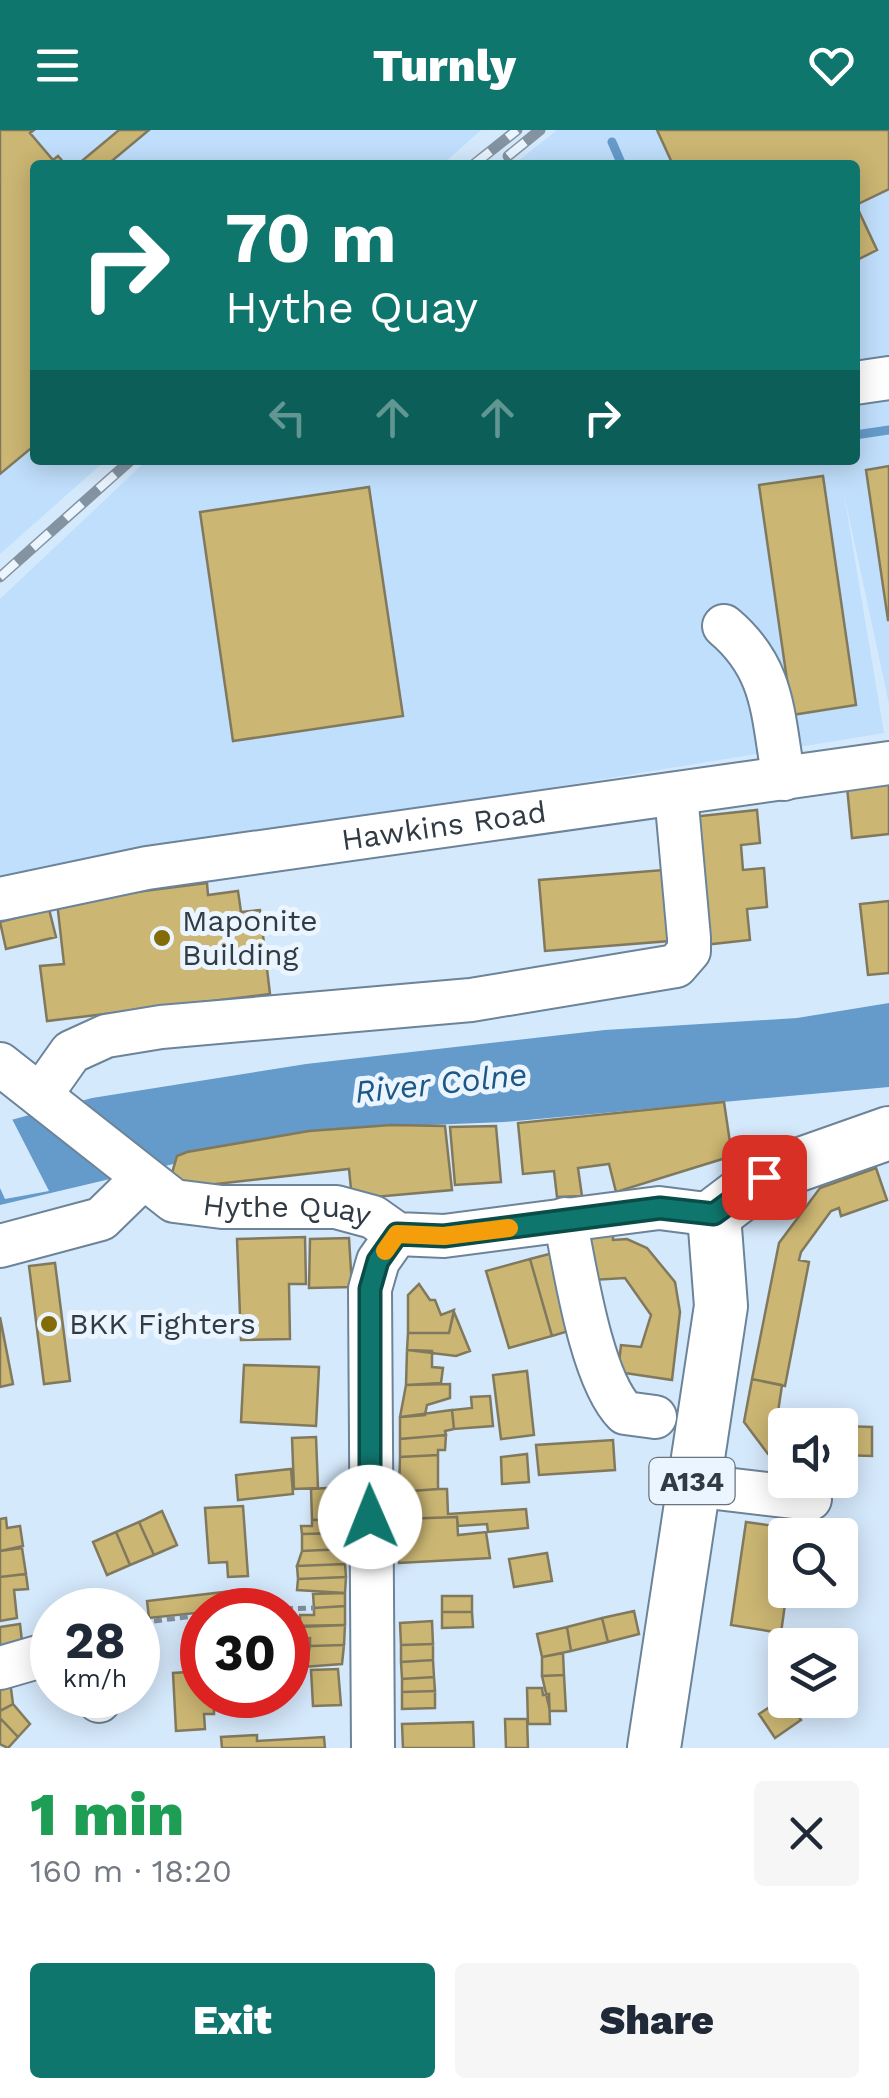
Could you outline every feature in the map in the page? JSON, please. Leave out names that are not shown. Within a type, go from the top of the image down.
[{"type":"main road","points":[[714,1214],[764,1177],[889,1132]]},
{"type":"main road","name":"A134","points":[[654,1748],[721,1306],[714,1214]]},
{"type":"street","points":[[860,383],[889,378]]},
{"type":"street","points":[[724,626],[750,648],[763,670],[784,779]]},
{"type":"street","name":"Hawkins Road","points":[[0,899],[147,868],[889,763]]},
{"type":"street","points":[[49,1099],[72,1052],[106,1036],[161,1026],[470,1000],[676,966],[689,951],[676,794]]},
{"type":"street","name":"Hythe Quay","points":[[0,1064],[174,1201],[222,1207],[336,1206],[373,1217],[397,1234],[444,1236],[660,1208],[714,1214]]},
{"type":"street","points":[[0,1246],[101,1219],[140,1177]]},
{"type":"street","points":[[565,1219],[579,1290],[608,1388],[625,1412],[654,1417]]},
{"type":"street","points":[[374,1748],[370,1289],[378,1261],[397,1234]]},
{"type":"street","points":[[691,1485],[768,1493]]},
{"type":"street","points":[[0,1668],[30,1659]]},
{"type":"path","points":[[310,1608],[314,1608]]},
{"type":"shaded area","points":[[0,130],[481,130],[448,160],[30,160],[30,465],[100,465],[0,554]]},
{"type":"shaded area","points":[[557,130],[889,130],[889,704],[844,494],[884,733],[0,878],[0,599],[142,465],[860,465],[860,160],[519,160]]},
{"type":"water","name":"River Colne","points":[[889,1003],[889,1087],[504,1122],[352,1128],[275,1140],[0,1205],[0,1123],[92,1098],[306,1064],[605,1030],[797,1018]]},
{"type":"pier","points":[[10,1115],[49,1191],[5,1199],[0,1188],[0,1117]]},
{"type":"building","points":[[0,130],[34,130],[30,133],[53,160],[30,160],[30,449],[0,474]]},
{"type":"building","points":[[119,130],[149,130],[113,160],[83,160]]},
{"type":"building","points":[[657,130],[889,130],[889,189],[860,203],[860,160],[671,160]]},
{"type":"building","points":[[860,214],[877,250],[860,258]]},
{"type":"building","points":[[889,466],[889,620],[888,620],[866,470]]},
{"type":"building","points":[[823,476],[856,705],[792,715],[759,485]]},
{"type":"building","points":[[369,487],[403,716],[233,741],[200,512]]},
{"type":"building","points":[[889,783],[889,834],[852,838],[847,787]]},
{"type":"building","points":[[757,810],[760,843],[741,845],[743,870],[764,868],[767,907],[747,909],[750,940],[703,945],[691,817]]},
{"type":"building","points":[[676,869],[682,940],[545,951],[539,880]]},
{"type":"building","name":"Maponite Building","points":[[207,883],[208,895],[238,891],[241,912],[260,910],[270,994],[47,1021],[40,966],[64,964],[57,902]]},
{"type":"building","points":[[889,901],[889,973],[868,975],[860,904]]},
{"type":"building","points":[[49,909],[56,937],[6,949],[0,922]]},
{"type":"building","points":[[724,1102],[732,1156],[616,1192],[609,1164],[578,1168],[582,1196],[557,1197],[554,1171],[523,1174],[518,1123]]},
{"type":"building","points":[[445,1126],[452,1190],[352,1199],[349,1169],[190,1187],[172,1173],[177,1156],[187,1152],[309,1131]]},
{"type":"building","points":[[496,1126],[501,1182],[455,1185],[450,1127]]},
{"type":"building","points":[[876,1168],[887,1200],[841,1216],[839,1208],[831,1211],[801,1252],[799,1260],[809,1262],[785,1386],[752,1379],[779,1243],[820,1188]]},
{"type":"building","points":[[613,1232],[613,1240],[627,1239],[647,1248],[675,1282],[680,1312],[672,1380],[618,1372],[621,1345],[641,1347],[651,1315],[625,1278],[592,1280],[588,1234]]},
{"type":"building","points":[[305,1237],[306,1284],[289,1284],[290,1339],[241,1340],[237,1239]]},
{"type":"building","points":[[349,1238],[352,1287],[309,1288],[310,1239]]},
{"type":"building","points":[[557,1252],[579,1328],[552,1336],[530,1259]]},
{"type":"building","points":[[530,1259],[552,1336],[509,1348],[486,1271]]},
{"type":"building","name":"BKK Fighters","points":[[55,1263],[70,1381],[44,1384],[29,1266]]},
{"type":"building","points":[[419,1284],[430,1300],[435,1300],[441,1315],[454,1310],[449,1333],[408,1333],[408,1295]]},
{"type":"building","points":[[454,1312],[470,1351],[456,1356],[407,1350],[408,1333],[449,1333]]},
{"type":"building","points":[[0,1317],[13,1384],[0,1387]]},
{"type":"building","points":[[407,1350],[432,1351],[432,1367],[443,1368],[441,1383],[406,1385]]},
{"type":"building","points":[[244,1365],[319,1367],[316,1426],[241,1422]]},
{"type":"building","points":[[527,1371],[534,1435],[501,1439],[493,1375]]},
{"type":"building","points":[[752,1379],[782,1385],[779,1408],[768,1408],[768,1454],[744,1422]]},
{"type":"building","points":[[450,1384],[450,1398],[427,1405],[425,1415],[400,1417],[406,1385]]},
{"type":"building","points":[[490,1396],[493,1426],[454,1429],[452,1410],[472,1408],[471,1397]]},
{"type":"building","points":[[452,1410],[454,1429],[445,1431],[446,1435],[400,1439],[400,1417]]},
{"type":"building","points":[[858,1427],[872,1427],[872,1456],[858,1456]]},
{"type":"building","points":[[446,1435],[445,1450],[438,1450],[438,1455],[400,1457],[400,1439]]},
{"type":"building","points":[[316,1437],[318,1488],[294,1489],[292,1438]]},
{"type":"building","points":[[613,1440],[615,1470],[539,1475],[536,1445]]},
{"type":"building","points":[[527,1454],[529,1482],[502,1484],[501,1457]]},
{"type":"building","points":[[438,1455],[438,1489],[399,1492],[400,1457]]},
{"type":"building","points":[[291,1469],[293,1494],[238,1500],[236,1475]]},
{"type":"building","points":[[343,1487],[344,1519],[312,1520],[311,1489]]},
{"type":"building","points":[[447,1489],[448,1514],[526,1509],[528,1528],[488,1532],[487,1524],[458,1526],[457,1517],[399,1519],[399,1492]]},
{"type":"building","points":[[243,1506],[248,1576],[228,1577],[227,1562],[209,1563],[205,1508]]},
{"type":"building","points":[[162,1511],[177,1545],[154,1555],[139,1522]]},
{"type":"building","points":[[457,1517],[458,1535],[486,1532],[490,1558],[399,1563],[399,1519]]},
{"type":"building","points":[[6,1518],[7,1528],[20,1526],[23,1546],[0,1551],[0,1519]]},
{"type":"building","points":[[344,1519],[343,1533],[302,1534],[301,1526],[312,1526],[312,1520]]},
{"type":"building","points":[[139,1522],[154,1555],[130,1565],[116,1532]]},
{"type":"building","points":[[746,1522],[768,1525],[768,1608],[784,1608],[782,1628],[768,1631],[731,1625]]},
{"type":"building","points":[[116,1532],[130,1565],[107,1575],[93,1542]]},
{"type":"building","points":[[343,1533],[344,1549],[302,1551],[302,1534]]},
{"type":"building","points":[[22,1548],[26,1574],[0,1577],[0,1551]]},
{"type":"building","points":[[344,1549],[345,1564],[297,1566],[302,1551]]},
{"type":"building","points":[[547,1553],[552,1581],[514,1587],[509,1559]]},
{"type":"building","points":[[345,1564],[346,1577],[298,1579],[297,1566]]},
{"type":"building","points":[[26,1574],[28,1589],[14,1590],[17,1618],[0,1621],[0,1577]]},
{"type":"building","points":[[346,1577],[345,1593],[297,1588],[298,1579]]},
{"type":"building","points":[[345,1593],[345,1606],[314,1608],[313,1594]]},
{"type":"building","points":[[442,1596],[472,1596],[472,1612],[442,1612]]},
{"type":"building","points":[[180,1597],[180,1615],[160,1617],[160,1599]]},
{"type":"building","points":[[345,1606],[345,1625],[310,1627],[314,1608]]},
{"type":"building","points":[[634,1611],[639,1634],[608,1642],[602,1618]]},
{"type":"building","points":[[442,1612],[472,1612],[473,1627],[442,1628]]},
{"type":"building","points":[[602,1618],[608,1642],[571,1651],[567,1627]]},
{"type":"building","points":[[432,1621],[433,1644],[401,1645],[400,1623]]},
{"type":"building","points":[[20,1624],[23,1650],[0,1653],[0,1627]]},
{"type":"building","points":[[345,1625],[344,1645],[310,1646],[310,1626]]},
{"type":"building","points":[[567,1627],[571,1651],[542,1657],[537,1634]]},
{"type":"building","points":[[433,1644],[433,1660],[401,1662],[401,1645]]},
{"type":"building","points":[[344,1645],[342,1664],[310,1666],[310,1646]]},
{"type":"building","points":[[563,1653],[564,1675],[542,1676],[542,1657]]},
{"type":"building","points":[[433,1660],[434,1677],[402,1679],[401,1662]]},
{"type":"building","points":[[338,1669],[341,1705],[313,1706],[311,1670]]},
{"type":"building","points":[[173,1673],[180,1673],[180,1718],[204,1718],[205,1729],[176,1731]]},
{"type":"building","points":[[564,1675],[566,1711],[550,1711],[542,1676]]},
{"type":"building","points":[[434,1677],[435,1691],[402,1692],[402,1679]]},
{"type":"building","points":[[10,1681],[13,1704],[0,1711],[0,1683]]},
{"type":"building","points":[[527,1688],[542,1688],[543,1695],[549,1694],[550,1724],[528,1724]]},
{"type":"building","points":[[435,1691],[435,1708],[402,1709],[402,1692]]},
{"type":"building","points":[[13,1704],[30,1724],[18,1737],[0,1718],[0,1711]]},
{"type":"building","points":[[768,1708],[768,1718],[801,1720],[775,1738],[759,1714]]},
{"type":"building","points":[[0,1718],[18,1737],[8,1748],[0,1744]]},
{"type":"building","points":[[505,1719],[527,1719],[528,1748],[506,1748]]},
{"type":"building","points":[[473,1722],[474,1748],[403,1748],[402,1724]]},
{"type":"building","points":[[257,1735],[257,1741],[324,1737],[325,1748],[222,1748],[221,1737]]},
{"type":"waterway","points":[[612,142],[620,160]]},
{"type":"waterway","points":[[860,434],[889,430]]},
{"type":"railway","points":[[479,160],[517,130]]},
{"type":"railway","points":[[508,156],[540,130]]},
{"type":"railway","points":[[0,577],[125,465]]},
{"type":"slow traffic","points":[[385,1251],[397,1234],[444,1236],[509,1228]]},
{"type":"place","name":"Maponite Building","points":[[162,938]]},
{"type":"place","name":"BKK Fighters","points":[[49,1324]]},
{"type":"route","points":[[370,1517],[370,1289],[378,1261],[397,1234],[444,1236],[660,1208],[714,1214],[764,1177]]}]
